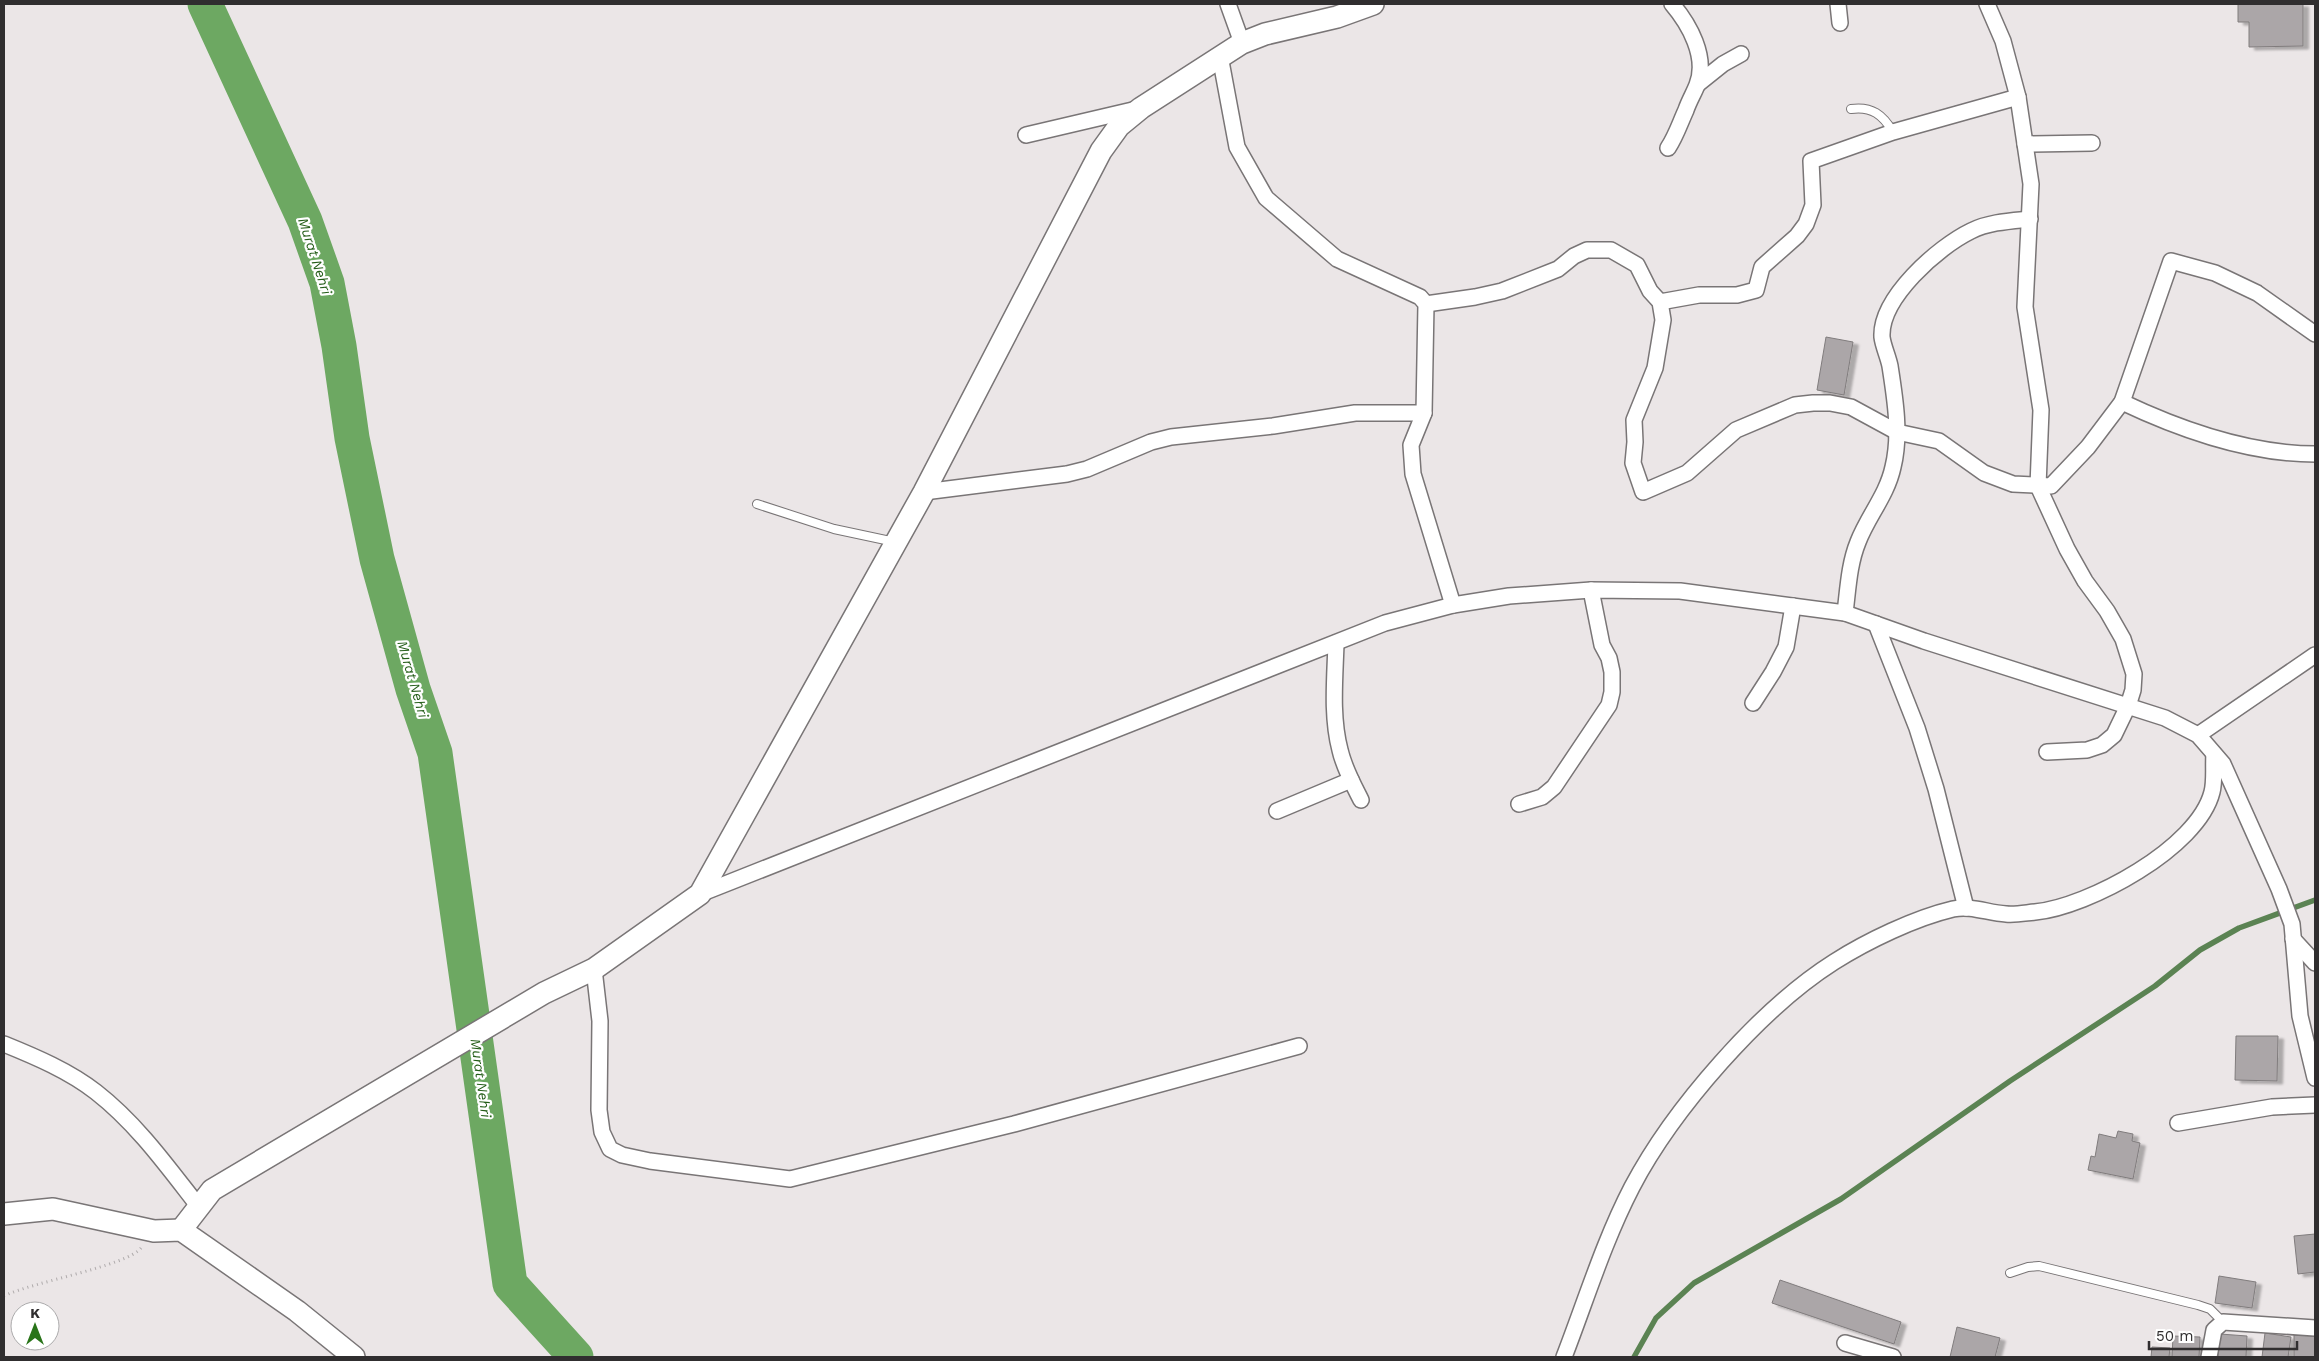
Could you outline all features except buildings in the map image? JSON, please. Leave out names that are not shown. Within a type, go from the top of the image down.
[{"type":"street","points":[[1228,4],[1242,42]]},
{"type":"street","points":[[700,894],[924,492],[1101,150],[1119,126],[1141,108],[1242,42],[1265,34],[1337,17],[1373,4]]},
{"type":"street","points":[[1668,148],[1676,135],[1698,84],[1698,48],[1692,31],[1672,4]]},
{"type":"street","points":[[1838,4],[1840,22]]},
{"type":"street","points":[[1987,4],[2003,41],[2018,97],[2031,184],[2025,307],[2041,410],[2038,486],[2067,548],[2085,581],[2107,611],[2123,638],[2134,674],[2133,690],[2128,706],[2114,735],[2102,745],[2087,750],[2046,752]]},
{"type":"street","points":[[1698,84],[1723,64],[1740,54]]},
{"type":"street","points":[[1220,56],[1237,147],[1266,198],[1337,259],[1420,298],[1426,304],[1424,413],[1411,445],[1413,474],[1453,604]]},
{"type":"street","points":[[1660,302],[1699,294],[1738,295],[1756,290],[1762,267],[1797,236],[1806,224],[1813,204],[1811,161],[1893,132],[2018,97]]},
{"type":"street","points":[[1026,135],[1141,108]]},
{"type":"street","points":[[2025,144],[2092,143]]},
{"type":"street","points":[[1845,613],[1852,563],[1858,542],[1888,484],[1893,467],[1897,432],[1890,365],[1882,338],[1884,316],[1893,298],[1908,282],[1937,255],[1971,231],[2000,222],[2030,219]]},
{"type":"street","points":[[1426,304],[1502,291],[1558,269],[1574,256],[1587,250],[1611,250],[1637,265],[1650,291],[1660,302],[1663,320],[1656,368],[1634,420],[1636,442],[1633,463],[1643,492],[1687,473],[1736,430],[1795,404],[1830,403],[1851,408],[1897,432],[1939,441],[1984,473],[2013,484],[2051,486],[2088,447],[2122,402],[2171,262],[2215,273],[2257,293],[2315,334]]},
{"type":"street","points":[[2122,402],[2156,417],[2244,445],[2297,454],[2315,454]]},
{"type":"street","points":[[924,492],[1066,474],[1087,469],[1151,442],[1171,437],[1273,426],[1354,413],[1424,413]]},
{"type":"street","points":[[1518,804],[1542,797],[1554,788],[1609,705],[1612,692],[1612,672],[1609,658],[1600,639],[1592,590]]},
{"type":"street","points":[[181,1230],[212,1190],[428,1064],[544,993],[594,970],[700,894],[1385,624],[1453,604],[1509,596],[1592,590],[1680,591],[1845,613],[1924,642],[2165,718],[2198,735],[2223,764],[2279,889],[2292,932],[2300,1016],[2315,1078]]},
{"type":"street","points":[[1753,703],[1786,647],[1793,606]]},
{"type":"street","points":[[1876,624],[1917,728],[1966,908]]},
{"type":"street","points":[[1336,643],[1336,718],[1339,749],[1361,800]]},
{"type":"street","points":[[2198,735],[2315,655]]},
{"type":"street","points":[[1564,1357],[1589,1288],[1632,1187],[1659,1142],[1698,1091],[1736,1047],[1778,1006],[1833,963],[1888,933],[1953,909],[1966,908],[2008,914],[2038,912],[2099,894],[2154,860],[2184,835],[2202,813],[2212,792],[2214,754]]},
{"type":"street","points":[[1277,811],[1351,780]]},
{"type":"street","points":[[2292,932],[2315,963]]},
{"type":"street","points":[[594,970],[600,1020],[599,1110],[602,1132],[610,1149],[622,1155],[650,1161],[790,1179],[1014,1124],[1299,1046]]},
{"type":"street","points":[[4,1044],[58,1068],[96,1092],[148,1141],[199,1207]]},
{"type":"street","points":[[2178,1123],[2272,1107],[2315,1105]]},
{"type":"street","points":[[4,1214],[53,1209],[154,1231],[181,1230],[297,1310],[354,1357]]},
{"type":"street","points":[[2209,1357],[2214,1330],[2223,1322],[2315,1328]]},
{"type":"street","points":[[1844,1343],[1893,1357]]},
{"type":"lane","points":[[1851,109],[1864,107],[1871,110],[1887,122],[1893,132]]},
{"type":"lane","points":[[757,504],[834,529],[895,542]]},
{"type":"lane","points":[[2010,1273],[2028,1267],[2039,1266],[2198,1305],[2216,1313],[2223,1322]]},
{"type":"path","points":[[4,1296],[33,1285],[113,1263],[138,1252],[154,1231]]},
{"type":"waterway","name":"Murat Nehri","points":[[205,4],[305,221],[327,283],[339,346],[352,438],[377,559],[413,689],[435,753],[510,1284],[576,1357]]},
{"type":"waterway","points":[[1634,1357],[1656,1318],[1694,1283],[1841,1199],[2010,1081],[2155,986],[2200,950],[2239,928],[2315,900]]}]
